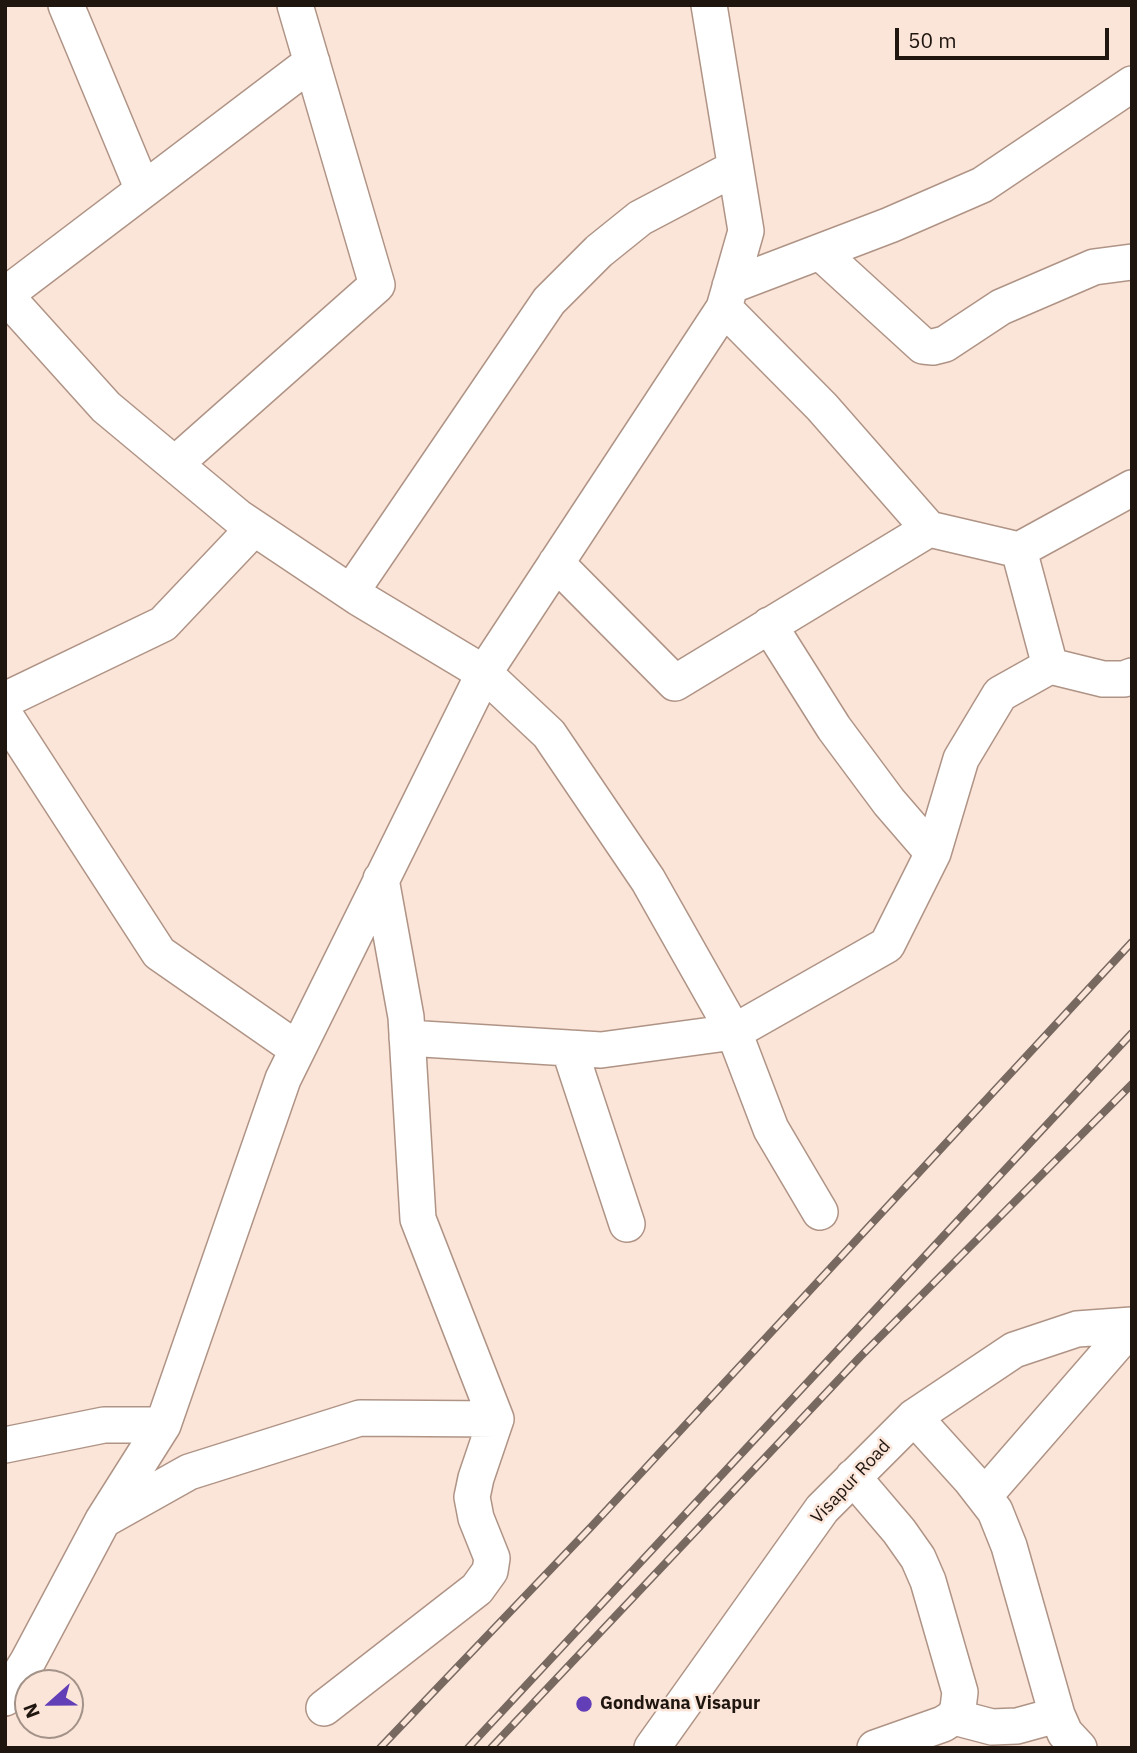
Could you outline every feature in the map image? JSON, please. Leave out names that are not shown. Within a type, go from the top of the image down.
[{"type":"street","points":[[66,5],[143,190]]},
{"type":"street","points":[[175,464],[377,285],[295,5]]},
{"type":"street","points":[[7,1691],[103,1521],[163,1424],[283,1079],[484,673],[727,297],[746,231],[709,5]]},
{"type":"street","points":[[312,62],[5,295],[106,407],[254,528],[351,592],[484,673],[549,734],[648,880],[734,1032],[771,1129],[820,1212]]},
{"type":"street","points":[[727,297],[820,252],[982,185],[1132,84]]},
{"type":"street","points":[[351,592],[549,301],[599,251],[640,218],[735,168]]},
{"type":"street","points":[[820,252],[923,346],[933,347],[944,344],[1001,307],[1094,267],[1132,262]]},
{"type":"street","points":[[727,297],[929,529],[1019,550],[1132,488]]},
{"type":"street","points":[[254,528],[163,624],[6,714],[159,953],[297,1049]]},
{"type":"street","points":[[556,563],[675,682],[929,529]]},
{"type":"street","points":[[1019,550],[1050,666]]},
{"type":"street","points":[[769,625],[834,728],[889,802],[933,853]]},
{"type":"street","points":[[407,1038],[601,1050],[734,1032],[887,945],[933,853],[961,759],[1000,694],[1050,666],[1103,679],[1124,679],[1132,676]]},
{"type":"street","points":[[324,1708],[477,1589],[490,1571],[492,1558],[476,1518],[472,1497],[496,1419],[418,1219],[406,1017],[381,879]]},
{"type":"street","points":[[569,1048],[626,1224]]},
{"type":"street","points":[[985,1495],[1132,1325]]},
{"type":"street","name":"Visapur Road","points":[[652,1748],[822,1509],[914,1418],[1014,1350],[1077,1329],[1132,1325]]},
{"type":"street","points":[[103,1521],[188,1472],[360,1418],[496,1419]]},
{"type":"street","points":[[914,1418],[985,1495],[995,1511],[1009,1546],[1057,1715],[1065,1733],[1079,1748]]},
{"type":"street","points":[[5,1445],[104,1425],[163,1424]]},
{"type":"street","points":[[853,1478],[899,1531],[918,1559],[928,1581],[960,1692],[954,1717],[943,1724],[875,1748]]},
{"type":"street","points":[[954,1717],[992,1727],[1017,1726],[1057,1715]]},
{"type":"railway","points":[[380,1748],[592,1526],[1132,942]]},
{"type":"railway","points":[[468,1748],[1132,1033]]},
{"type":"railway","points":[[491,1748],[860,1357],[1132,1084]]},
{"type":"place","name":"Gondwana Visapur","points":[[584,1704]]}]
